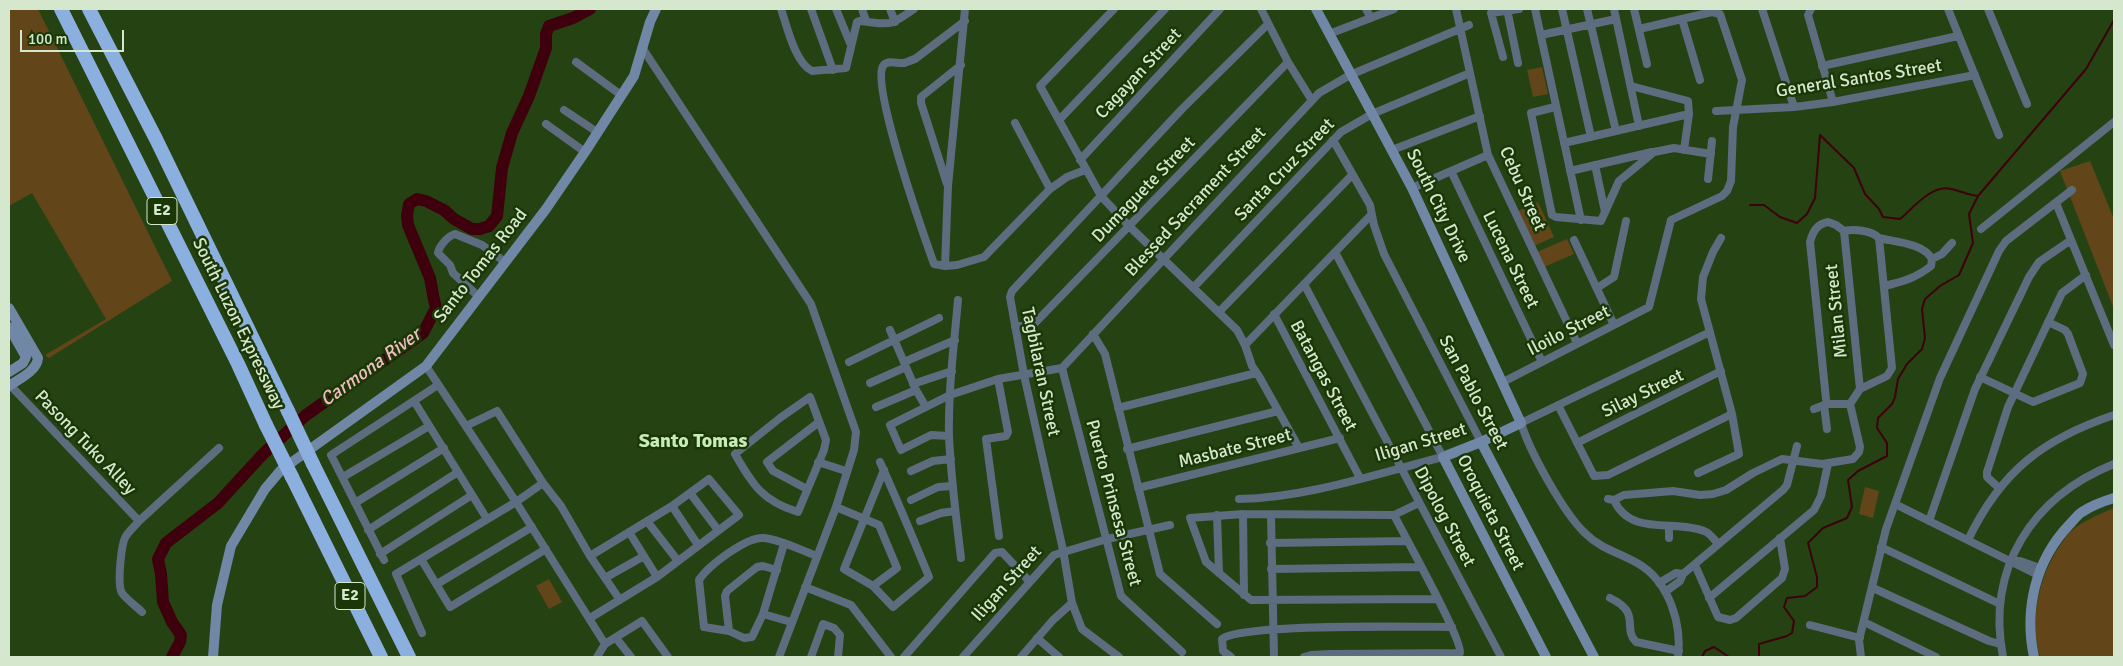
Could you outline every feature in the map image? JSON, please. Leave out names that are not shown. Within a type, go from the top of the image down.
[{"type":"highway","name":"South Luzon Expressway","points":[[61,9],[230,347],[266,425],[380,657]]},
{"type":"highway","name":"South Luzon Expressway","points":[[89,9],[156,139],[313,464],[409,657]]},
{"type":"street","name":"Santo Tomas Road","points":[[213,657],[217,604],[231,546],[265,489],[281,470],[426,366],[586,152],[634,76],[644,48],[650,22],[656,9]]},
{"type":"street","points":[[781,9],[796,50],[804,65],[812,71],[846,68],[856,22],[888,25],[914,9]]},
{"type":"street","points":[[811,9],[833,70]]},
{"type":"street","points":[[836,9],[850,43]]},
{"type":"street","points":[[862,9],[866,22]]},
{"type":"street","points":[[890,9],[895,22]]},
{"type":"street","points":[[945,266],[948,186],[965,9]]},
{"type":"street","points":[[1114,9],[1040,86],[1060,118],[1085,170],[1101,196],[1162,259],[1237,330],[1245,345],[1248,358],[1298,448]]},
{"type":"street","points":[[1060,118],[1165,9]]},
{"type":"street","name":"Cagayan Street","points":[[1080,160],[1220,9]]},
{"type":"street","points":[[1261,9],[1288,62],[1311,99]]},
{"type":"street","name":"South City Drive","points":[[1316,9],[1412,188],[1521,423]]},
{"type":"street","points":[[1366,9],[1371,18]]},
{"type":"street","points":[[1329,34],[1394,9]]},
{"type":"street","name":"Cebu Street","points":[[1456,9],[1488,155],[1577,343]]},
{"type":"street","points":[[1503,58],[1491,13],[1519,9]]},
{"type":"street","points":[[1535,9],[1581,220]]},
{"type":"street","points":[[1562,9],[1591,137]]},
{"type":"street","points":[[1587,9],[1616,131]]},
{"type":"street","points":[[1614,9],[1639,126]]},
{"type":"street","points":[[1634,9],[1647,64]]},
{"type":"street","points":[[1762,9],[1794,107]]},
{"type":"street","points":[[1810,9],[1808,15],[1833,102]]},
{"type":"street","points":[[1948,9],[1999,135]]},
{"type":"street","points":[[1988,9],[2027,104]]},
{"type":"street","points":[[1508,10],[1518,63]]},
{"type":"street","points":[[1639,29],[1712,12],[1720,14],[1741,74],[1742,80],[1736,110]]},
{"type":"street","points":[[1541,35],[1616,19]]},
{"type":"street","points":[[1682,19],[1700,80]]},
{"type":"street","points":[[965,21],[915,59],[906,63],[888,62],[882,70],[883,90],[889,121],[934,264],[945,266],[984,257],[1050,189],[1066,177],[1085,170]]},
{"type":"street","name":"Tagbilaran Street","points":[[1119,657],[1082,629],[1072,603],[1063,550],[1024,375],[1010,297],[1012,291],[1182,109],[1268,24]]},
{"type":"street","name":"Blessed Sacrament Street","points":[[1062,368],[1311,99],[1326,88],[1350,75],[1469,25]]},
{"type":"street","points":[[1822,66],[1958,36]]},
{"type":"street","points":[[644,48],[811,304],[856,432],[854,450],[836,507],[779,657]]},
{"type":"street","points":[[576,62],[621,95]]},
{"type":"street","name":"Dumaguete Street","points":[[1015,327],[1034,324],[1288,62]]},
{"type":"street","points":[[948,186],[920,97],[961,64]]},
{"type":"street","name":"Santa Cruz Street","points":[[1193,288],[1333,140],[1348,127],[1372,114],[1470,73]]},
{"type":"street","name":"General Santos Street","points":[[1716,111],[1794,107],[1833,102],[1975,75]]},
{"type":"street","points":[[1631,86],[1688,101],[1689,114],[1684,150]]},
{"type":"street","points":[[1555,107],[1531,113],[1552,215],[1601,221],[1623,177],[1654,152]]},
{"type":"street","points":[[564,110],[597,132]]},
{"type":"street","name":"Iloilo Street","points":[[1503,382],[1649,307],[1671,220],[1722,196],[1730,186],[1736,110]]},
{"type":"street","points":[[1564,143],[1689,114]]},
{"type":"street","points":[[1392,150],[1480,116]]},
{"type":"street","points":[[1981,229],[2114,122]]},
{"type":"street","points":[[1015,123],[1050,189]]},
{"type":"street","points":[[546,124],[586,152]]},
{"type":"street","name":"San Pablo Street","points":[[1333,140],[1370,205],[1384,254],[1594,657]]},
{"type":"street","points":[[1708,179],[1712,141]]},
{"type":"street","points":[[1570,171],[1674,148],[1711,154]]},
{"type":"street","points":[[1412,188],[1488,155]]},
{"type":"street","points":[[1595,165],[1605,213]]},
{"type":"street","name":"Lucena Street","points":[[1451,171],[1542,362]]},
{"type":"street","points":[[1219,312],[1352,175]]},
{"type":"street","points":[[1861,657],[1860,638],[1881,547],[1940,378],[1999,252],[2006,241],[2072,190]]},
{"type":"street","points":[[2056,203],[2114,345]]},
{"type":"street","points":[[1245,345],[1372,215]]},
{"type":"street","points":[[1597,288],[1614,277],[1626,221]]},
{"type":"street","points":[[1827,429],[1810,242],[1813,233],[1821,223],[1836,224],[1844,231],[1854,229],[1876,234],[1879,238],[1928,252],[1932,258],[1931,266],[1907,281],[1884,286]]},
{"type":"street","name":"Milan Street","points":[[1844,231],[1860,389]]},
{"type":"street","points":[[478,296],[453,273],[450,265],[438,252],[439,248],[448,238],[455,234],[482,245],[505,262]]},
{"type":"street","points":[[1698,473],[1739,454],[1732,414],[1702,299],[1702,282],[1713,252],[1722,238]]},
{"type":"street","points":[[1718,544],[1710,535],[1701,530],[1650,526],[1636,521],[1622,512],[1611,499],[1673,491],[1692,494],[1713,494],[1726,490],[1777,460],[1793,459],[1828,464],[1853,459],[1859,452],[1860,447],[1850,404],[1860,389],[1887,376],[1892,368],[1879,238]]},
{"type":"street","points":[[1574,240],[1614,326]]},
{"type":"street","points":[[1929,521],[1980,377],[2033,270],[2048,255],[2071,240]]},
{"type":"street","points":[[1932,258],[1942,254],[1952,243]]},
{"type":"street","name":"Oroquieta Street","points":[[1335,252],[1546,657]]},
{"type":"street","points":[[1999,488],[1987,477],[1987,472],[1996,440],[2014,394],[2062,293],[2086,275]]},
{"type":"street","name":"Dipolog Street","points":[[1304,284],[1502,657]]},
{"type":"street","points":[[958,300],[950,396],[949,436],[952,486],[961,558]]},
{"type":"street","points":[[9,308],[38,358],[38,364],[9,386]]},
{"type":"street","name":"Batangas Street","points":[[1274,314],[1360,478]]},
{"type":"street","points":[[849,362],[939,318]]},
{"type":"street","points":[[1980,377],[2014,394],[2036,402],[2080,383],[2084,374],[2068,334],[2065,330],[2048,322]]},
{"type":"street","points":[[9,327],[26,357],[23,363],[9,372]]},
{"type":"street","points":[[890,330],[926,407]]},
{"type":"street","name":"Iligan Street","points":[[1240,499],[1273,497],[1443,457],[1481,442],[1710,332]]},
{"type":"street","points":[[1093,334],[1105,354],[1160,574],[1217,624]]},
{"type":"street","points":[[870,384],[905,364],[955,340]]},
{"type":"street","points":[[426,366],[516,502],[605,644]]},
{"type":"street","points":[[949,436],[931,435],[902,450],[890,425],[950,396],[998,379],[1062,368]]},
{"type":"street","name":"Puerto Prinsesa Street","points":[[1062,368],[1121,596],[1182,652]]},
{"type":"street","points":[[876,407],[952,371]]},
{"type":"street","name":"Silay Street","points":[[1577,442],[1721,372]]},
{"type":"street","points":[[1118,408],[1256,373]]},
{"type":"street","points":[[998,379],[1008,432],[1006,436],[986,439],[999,536]]},
{"type":"street","points":[[438,385],[331,455],[382,557],[472,495]]},
{"type":"street","name":"Pasong Tuko Alley","points":[[9,386],[139,521]]},
{"type":"street","points":[[810,397],[826,440],[818,462],[798,512],[768,500],[744,470],[735,454],[810,397]]},
{"type":"street","points":[[414,401],[487,519]]},
{"type":"street","points":[[1814,409],[1826,405],[1850,404]]},
{"type":"street","points":[[1558,405],[1594,476],[1608,475],[1732,414]]},
{"type":"street","points":[[466,426],[497,410],[543,483],[561,506],[590,556],[620,600]]},
{"type":"street","points":[[1128,449],[1278,411]]},
{"type":"street","points":[[1968,540],[1985,506],[1999,488],[2029,457],[2056,439],[2082,426],[2114,415]]},
{"type":"street","points":[[807,489],[773,471],[767,462],[820,422]]},
{"type":"street","points":[[1521,423],[1526,438],[1556,494],[1578,526],[1594,542],[1641,565],[1659,583],[1665,592],[1676,626],[1678,654],[1636,642],[1632,635],[1629,614],[1622,605],[1610,598]]},
{"type":"street","points":[[342,478],[429,426]]},
{"type":"street","name":"Masbate Street","points":[[1138,488],[1340,438]]},
{"type":"street","points":[[1665,592],[1680,581],[1683,574],[1783,490],[1787,485],[1797,446]]},
{"type":"street","name":"Pasong Tuko Alley","points":[[142,612],[122,593],[120,587],[121,556],[127,534],[219,448]]},
{"type":"street","points":[[355,503],[444,448]]},
{"type":"street","points":[[911,471],[934,461],[951,459]]},
{"type":"street","points":[[818,462],[846,471]]},
{"type":"street","points":[[880,462],[884,470],[929,577],[893,607],[873,586],[844,569],[884,470]]},
{"type":"street","points":[[1709,598],[1809,515],[1818,504],[1828,464]]},
{"type":"street","points":[[2003,657],[2000,644],[2000,604],[2012,561],[2026,532],[2050,504],[2082,479],[2114,464]]},
{"type":"street","points":[[368,530],[458,472]]},
{"type":"street","points":[[590,556],[672,506],[709,479],[739,515],[657,576],[590,618]]},
{"type":"street","points":[[422,633],[396,574],[516,502],[543,483]]},
{"type":"street","points":[[911,500],[938,487],[952,486]]},
{"type":"street","points":[[690,493],[718,530]]},
{"type":"street","points":[[2034,657],[2029,625],[2031,602],[2039,571],[2057,538],[2082,512],[2114,498]]},
{"type":"street","points":[[1419,503],[1394,515],[1243,514],[1190,518],[1203,557],[1244,595],[1254,601],[1438,599]]},
{"type":"street","points":[[1895,504],[2012,561],[2020,561],[2039,571]]},
{"type":"street","points":[[672,506],[698,545]]},
{"type":"street","points":[[836,507],[879,525],[897,568],[873,586]]},
{"type":"street","points":[[920,521],[941,513],[955,511]]},
{"type":"street","points":[[1243,514],[1244,595]]},
{"type":"street","points":[[1217,515],[1219,573]]},
{"type":"street","points":[[1271,515],[1271,601],[1274,657]]},
{"type":"street","points":[[1304,657],[1331,654],[1460,653],[1461,648],[1452,627],[1394,515]]},
{"type":"street","points":[[647,521],[678,561]]},
{"type":"street","name":"Iligan Street","points":[[963,657],[1054,555],[1063,550],[1170,525]]},
{"type":"street","points":[[437,584],[532,527]]},
{"type":"street","points":[[1669,527],[1669,538]]},
{"type":"street","points":[[629,532],[657,576]]},
{"type":"street","points":[[784,544],[763,614],[752,637],[748,638],[729,630],[704,627],[699,580],[707,570],[722,558],[750,540],[764,538],[784,544],[817,556]]},
{"type":"street","points":[[1695,565],[1718,617],[1724,619],[1736,618],[1782,578],[1785,569],[1780,538]]},
{"type":"street","points":[[1270,543],[1407,541]]},
{"type":"street","points":[[1881,547],[2000,604]]},
{"type":"street","points":[[421,559],[450,607],[546,549]]},
{"type":"street","points":[[904,657],[995,553],[1002,552],[1029,581]]},
{"type":"street","points":[[605,578],[644,556]]},
{"type":"street","points":[[729,630],[726,590],[757,567],[763,566],[777,570]]},
{"type":"street","points":[[1271,569],[1421,568]]},
{"type":"street","points":[[1659,583],[1676,573],[1683,574]]},
{"type":"street","points":[[806,586],[851,605],[892,657]]},
{"type":"street","points":[[1873,588],[1988,641],[2000,644]]},
{"type":"street","points":[[1020,657],[1072,603]]},
{"type":"street","points":[[763,614],[791,622]]},
{"type":"street","points":[[597,657],[605,644],[642,621],[668,657]]},
{"type":"street","points":[[1864,622],[1936,657]]},
{"type":"street","points":[[811,657],[823,624],[834,628],[840,635],[840,656]]},
{"type":"street","points":[[1810,625],[1860,638]]},
{"type":"street","points":[[1231,657],[1220,654],[1222,639],[1225,636],[1272,629],[1452,627]]},
{"type":"street","points":[[616,638],[631,657]]},
{"type":"street","points":[[1037,638],[1059,657]]},
{"type":"shaded area","points":[[9,9],[38,9],[172,281],[49,358],[45,355],[106,319],[32,193],[9,206]]},
{"type":"shaded area","points":[[1542,67],[1548,94],[1533,97],[1527,70]]},
{"type":"shaded area","points":[[2090,161],[2114,219],[2114,309],[2060,171]]},
{"type":"shaded area","points":[[1538,202],[1554,237],[1534,246],[1518,211]]},
{"type":"shaded area","points":[[1567,239],[1574,254],[1544,267],[1537,252]]},
{"type":"shaded area","points":[[1865,487],[1879,491],[1873,518],[1859,514]]},
{"type":"shaded area","points":[[2114,508],[2114,657],[2040,657],[2037,643],[2036,614],[2041,586],[2052,559],[2070,532],[2091,518]]},
{"type":"shaded area","points":[[549,579],[562,602],[549,609],[536,586]]},
{"type":"waterway","name":"Carmona River","points":[[172,657],[180,642],[181,635],[172,622],[163,602],[158,559],[166,543],[218,503],[263,454],[306,415],[423,333],[436,308],[430,278],[408,225],[409,204],[417,199],[426,201],[444,210],[454,219],[472,229],[489,226],[497,216],[502,168],[512,133],[529,96],[546,48],[546,34],[549,26],[573,18],[590,9]]},
{"type":"waterway","points":[[1759,657],[1759,644],[1792,633],[1794,621],[1784,607],[1787,598],[1805,596],[1817,587],[1817,577],[1808,543],[1823,528],[1847,518],[1852,507],[1848,480],[1858,471],[1887,456],[1887,443],[1877,428],[1878,418],[1892,404],[1898,379],[1907,364],[1922,349],[1925,338],[1922,309],[1925,299],[1940,286],[1959,275],[1973,243],[1969,214],[1978,196],[2086,69],[2114,20]]},
{"type":"waterway","points":[[1750,205],[1764,205],[1780,217],[1797,223],[1807,214],[1815,198],[1820,135],[1854,168],[1865,194],[1879,209],[1883,217],[1900,219],[1930,193],[1944,188],[1978,196]]},
{"type":"waterway","points":[[1702,657],[1705,651],[1714,647],[1729,657]]},
{"type":"district","name":"Santo Tomas","points":[[693,442]]}]
